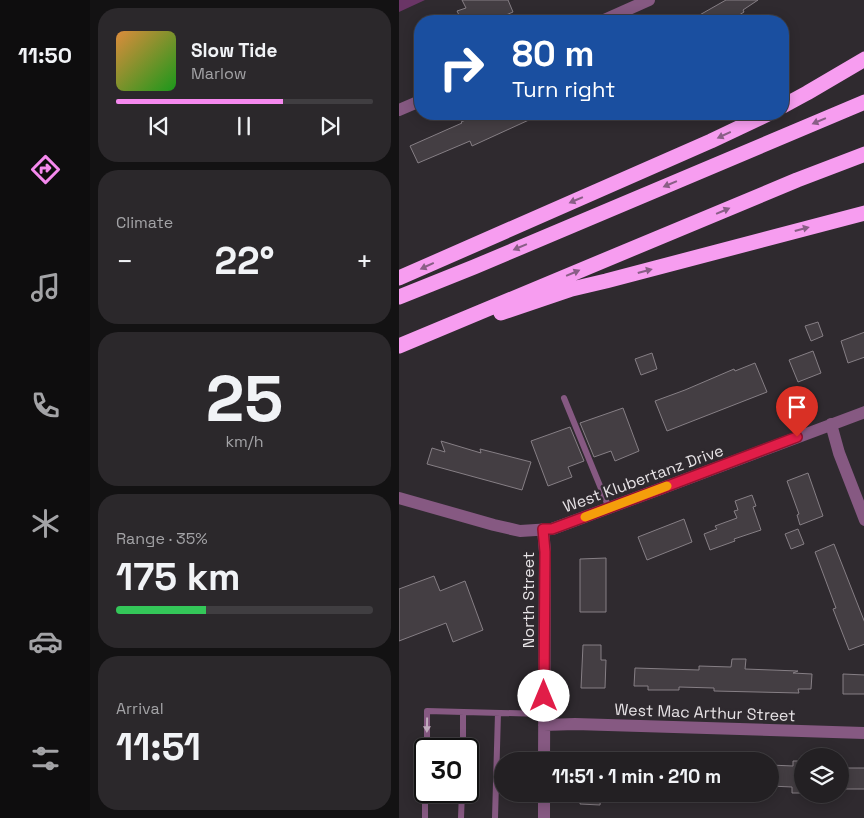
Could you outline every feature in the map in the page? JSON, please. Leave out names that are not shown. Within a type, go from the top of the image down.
[{"type":"highway","points":[[789,103],[864,59]]},
{"type":"highway","points":[[399,297],[864,102]]},
{"type":"highway","points":[[399,278],[755,120]]},
{"type":"highway","points":[[399,346],[770,191],[864,154]]},
{"type":"highway","points":[[399,350],[572,289],[864,213]]},
{"type":"street","points":[[616,15],[649,0]]},
{"type":"street","points":[[399,110],[414,104]]},
{"type":"street","name":"West Klubertanz Drive","points":[[399,498],[520,530],[552,529],[864,412]]},
{"type":"street","points":[[831,424],[839,453],[864,520]]},
{"type":"street","name":"North Street","points":[[543,529],[545,552],[544,752]]},
{"type":"street","name":"West Mac Arthur Street","points":[[544,720],[575,724],[864,733]]},
{"type":"street","points":[[544,802],[544,818]]},
{"type":"lane","points":[[563,398],[609,508]]},
{"type":"lane","points":[[427,738],[427,711],[498,713],[544,720]]},
{"type":"lane","points":[[463,712],[463,738]]},
{"type":"lane","points":[[495,818],[498,713]]},
{"type":"lane","points":[[425,803],[425,818]]},
{"type":"lane","points":[[461,818],[462,803]]},
{"type":"shaded area","points":[[399,0],[425,0],[399,12]]},
{"type":"building","points":[[462,0],[508,0],[513,12],[506,15],[459,15],[457,11],[466,8]]},
{"type":"building","points":[[726,0],[758,0],[743,10],[744,12],[739,15],[700,15]]},
{"type":"building","points":[[466,120],[529,120],[472,146],[470,141],[418,163],[410,146]]},
{"type":"building","points":[[818,322],[823,336],[811,341],[805,326]]},
{"type":"building","points":[[865,332],[865,357],[848,363],[841,341]]},
{"type":"building","points":[[813,351],[821,373],[798,382],[789,360]]},
{"type":"building","points":[[652,353],[657,369],[641,375],[635,359]]},
{"type":"building","points":[[755,363],[767,392],[667,431],[655,401],[734,369],[735,371]]},
{"type":"building","points":[[623,408],[639,451],[615,461],[611,451],[594,457],[580,423]]},
{"type":"building","points":[[570,427],[584,461],[568,467],[572,477],[548,486],[531,441]]},
{"type":"building","points":[[441,441],[481,453],[480,449],[531,462],[522,490],[427,464],[432,448],[445,452]]},
{"type":"building","points":[[808,473],[823,516],[800,525],[797,515],[799,514],[787,481]]},
{"type":"building","points":[[752,495],[756,506],[753,507],[761,530],[710,550],[704,534],[717,529],[715,526],[737,518],[734,511],[738,510],[735,501]]},
{"type":"building","points":[[684,519],[692,542],[647,560],[638,537]]},
{"type":"building","points":[[798,529],[804,544],[791,549],[785,534]]},
{"type":"building","points":[[834,544],[865,623],[865,644],[849,650],[833,609],[836,608],[815,552]]},
{"type":"building","points":[[606,558],[606,612],[580,612],[580,559]]},
{"type":"building","points":[[434,576],[440,591],[465,581],[483,630],[453,642],[446,623],[399,641],[399,589]]},
{"type":"building","points":[[583,645],[601,645],[601,660],[606,660],[605,688],[581,688]]},
{"type":"building","points":[[732,659],[746,659],[745,669],[798,671],[793,673],[812,674],[811,689],[798,689],[799,693],[714,691],[714,688],[679,687],[679,690],[648,690],[648,686],[634,686],[635,668],[699,670],[699,666],[731,667]]},
{"type":"building","points":[[843,674],[865,675],[865,694],[843,694]]},
{"type":"building","points":[[794,761],[794,793],[792,793],[792,787],[779,786],[779,765],[793,766]]},
{"type":"building","points":[[849,768],[865,768],[865,789],[849,789]]},
{"type":"building","points":[[580,802],[600,802],[600,805],[580,804]]},
{"type":"slow traffic","points":[[585,517],[667,486]]},
{"type":"route","points":[[544,696],[545,552],[543,529],[552,529],[797,437]]}]
